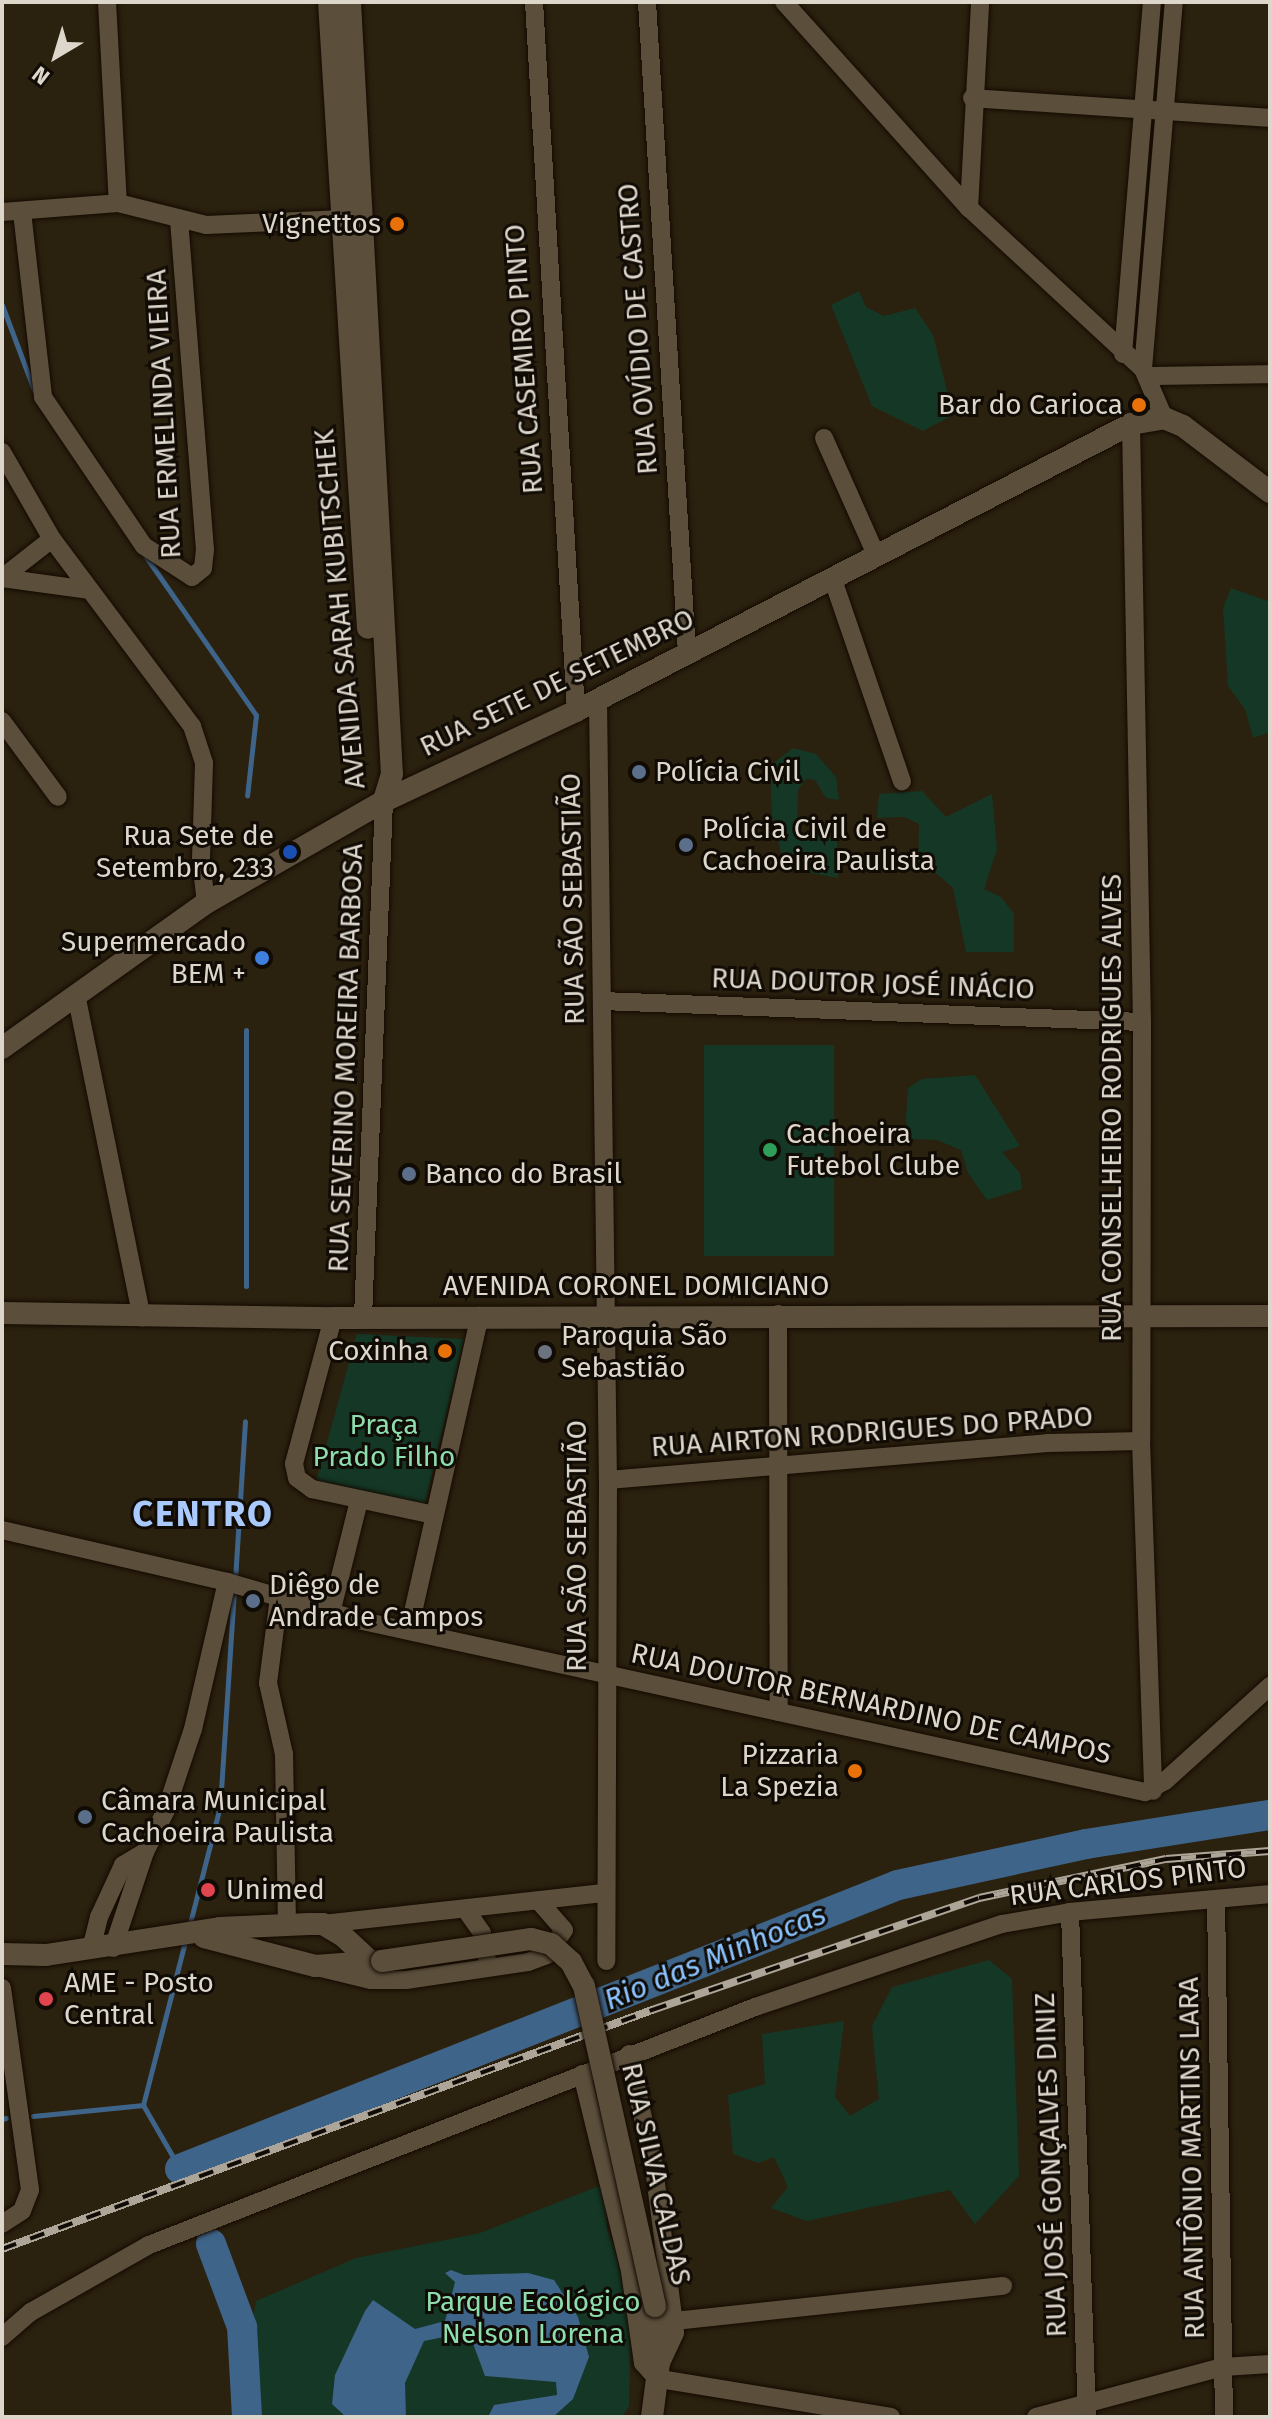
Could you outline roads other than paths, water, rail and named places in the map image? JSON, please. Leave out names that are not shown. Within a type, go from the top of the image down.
[{"type":"main road","name":"AVENIDA SARAH KUBITSCHEK","points":[[329,2],[371,577],[384,801]]},
{"type":"main road","name":"AVENIDA SARAH KUBITSCHEK","points":[[350,2],[371,577]]},
{"type":"main road","name":"RUA SETE DE SETEMBRO","points":[[7,1038],[206,903],[384,801],[598,700],[1131,424],[1164,418]]},
{"type":"main road","points":[[1164,418],[1198,436],[1270,492]]},
{"type":"main road","name":"AVENIDA CORONEL DOMICIANO","points":[[2,1313],[333,1318],[605,1313],[1141,1319],[1270,1316]]},
{"type":"main road","points":[[306,1924],[310,1963]]},
{"type":"main road","points":[[2,1954],[102,1949],[306,1924],[377,1962]]},
{"type":"main road","points":[[195,1936],[310,1963],[377,1962]]},
{"type":"main road","name":"RUA SILVA CALDAS","points":[[377,1962],[512,1939],[541,1940],[562,1952],[584,1986],[655,2306],[660,2372],[652,2417]]},
{"type":"street","points":[[107,2],[118,203]]},
{"type":"street","name":"RUA CASEMIRO PINTO","points":[[534,2],[576,711]]},
{"type":"street","name":"RUA OVÍDIO DE CASTRO","points":[[647,2],[687,652]]},
{"type":"street","points":[[784,2],[969,208],[1146,373],[1270,374]]},
{"type":"street","points":[[969,208],[972,98],[980,2]]},
{"type":"street","points":[[1123,354],[1152,2]]},
{"type":"street","points":[[1164,418],[1146,373],[1174,2]]},
{"type":"street","points":[[972,98],[1166,114],[1270,118]]},
{"type":"street","points":[[2,212],[118,203],[206,225],[344,219]]},
{"type":"street","name":"RUA ERMELINDA VIEIRA","points":[[22,212],[43,397],[144,546],[172,568],[192,577],[204,560],[179,220]]},
{"type":"street","name":"RUA CONSELHEIRO RODRIGUES ALVES","points":[[1131,424],[1142,1022],[1141,1441],[1159,1786]]},
{"type":"street","points":[[824,438],[876,555]]},
{"type":"street","points":[[2,452],[52,539],[176,704],[200,746],[206,903]]},
{"type":"street","points":[[2,578],[52,539]]},
{"type":"street","points":[[832,577],[902,781]]},
{"type":"street","points":[[2,578],[90,590]]},
{"type":"street","name":"RUA SÃO SEBASTIÃO","points":[[598,700],[608,1480],[603,1893],[606,1961]]},
{"type":"street","points":[[5,733],[58,797]]},
{"type":"street","name":"RUA SEVERINO MOREIRA BARBOSA","points":[[363,1317],[384,801]]},
{"type":"street","points":[[76,994],[142,1317]]},
{"type":"street","name":"RUA DOUTOR JOSÉ INÁCIO","points":[[602,1001],[1142,1022]]},
{"type":"street","points":[[778,1314],[779,1712]]},
{"type":"street","points":[[409,1630],[480,1316]]},
{"type":"street","points":[[333,1318],[295,1471],[312,1489],[434,1515]]},
{"type":"street","name":"RUA AIRTON RODRIGUES DO PRADO","points":[[608,1480],[778,1465],[1141,1441]]},
{"type":"street","points":[[331,1613],[359,1501]]},
{"type":"street","name":"RUA DOUTOR BERNARDINO DE CAMPOS","points":[[2,1530],[227,1582],[331,1613],[604,1675],[1159,1786]]},
{"type":"street","points":[[102,1949],[166,1810],[193,1729],[227,1582]]},
{"type":"street","points":[[279,1597],[268,1683],[284,1754],[306,1924],[466,1910],[603,1893]]},
{"type":"street","points":[[1159,1786],[1270,1686]]},
{"type":"street","name":"RUA CARLOS PINTO","points":[[2,2337],[31,2312],[149,2245],[629,2054],[960,1938],[1070,1912],[1270,1894]]},
{"type":"street","name":"RUA ANTÔNIO MARTINS LARA","points":[[1216,1899],[1224,2417]]},
{"type":"street","points":[[310,1963],[371,1980],[488,1968],[539,1959],[557,1945],[563,1923],[540,1902]]},
{"type":"street","points":[[466,1910],[486,1941],[488,1968]]},
{"type":"street","name":"RUA JOSÉ GONÇALVES DINIZ","points":[[1070,1912],[1087,2412]]},
{"type":"street","points":[[2,1988],[30,2190],[22,2211],[2,2224]]},
{"type":"street","points":[[629,2054],[654,2168],[674,2321],[675,2339],[660,2372]]},
{"type":"street","points":[[582,2074],[630,2271],[643,2363],[660,2372],[891,2417]]},
{"type":"street","points":[[674,2321],[1003,2286]]},
{"type":"street","points":[[1036,2417],[1087,2412],[1223,2367],[1270,2364]]},
{"type":"water","points":[[451,2270],[464,2275],[528,2273],[554,2280],[578,2317],[589,2357],[573,2399],[553,2417],[488,2417],[494,2405],[557,2395],[556,2382],[485,2376],[471,2338],[459,2334],[424,2341],[405,2383],[406,2417],[346,2417],[332,2404],[335,2375],[365,2311],[373,2300],[415,2329],[445,2321],[455,2282],[445,2273]]},
{"type":"waterway","points":[[2,305],[34,390]]},
{"type":"waterway","points":[[144,554],[256,715],[247,796]]},
{"type":"waterway","points":[[246,1030],[246,1286]]},
{"type":"waterway","points":[[235,1580],[245,1421]]},
{"type":"waterway","points":[[189,1927],[220,1806],[234,1590]]},
{"type":"waterway","name":"Rio das Minhocas","points":[[180,2169],[898,1885],[1086,1844],[1270,1815]]},
{"type":"waterway","points":[[180,2169],[143,2105],[185,1941]]},
{"type":"waterway","points":[[33,2116],[143,2105]]},
{"type":"waterway","points":[[2,2119],[6,2118]]},
{"type":"waterway","points":[[211,2244],[242,2327],[247,2417]]},
{"type":"railway","points":[[2,2249],[652,2010],[979,1898],[1166,1859],[1270,1851]]},
{"type":"place","name":"Vignettos","points":[[397,224]]},
{"type":"place","name":"Bar do Carioca","points":[[1139,405]]},
{"type":"place","name":"Polícia Civil","points":[[639,772]]},
{"type":"place","name":"Polícia Civil de Cachoeira Paulista","points":[[686,845]]},
{"type":"place","name":"Rua Sete de Setembro, 233","points":[[290,852]]},
{"type":"place","name":"Supermercado BEM +","points":[[262,958]]},
{"type":"place","name":"Cachoeira Futebol Clube","points":[[770,1150]]},
{"type":"place","name":"Banco do Brasil","points":[[409,1174]]},
{"type":"place","name":"Coxinha","points":[[445,1351]]},
{"type":"place","name":"Paroquia São Sebastião","points":[[545,1352]]},
{"type":"place","name":"Diêgo de Andrade Campos","points":[[253,1601]]},
{"type":"place","name":"Pizzaria La Spezia","points":[[855,1771]]},
{"type":"place","name":"Câmara Municipal Cachoeira Paulista","points":[[85,1817]]},
{"type":"place","name":"Unimed","points":[[208,1890]]},
{"type":"place","name":"AME - Posto Central","points":[[46,1999]]},
{"type":"district","name":"CENTRO","points":[[203,1515]]},
{"type":"park label","name":"Praça Prado Filho","points":[[384,1441]]},
{"type":"park label","name":"Parque Ecológico Nelson Lorena","points":[[533,2318]]}]
